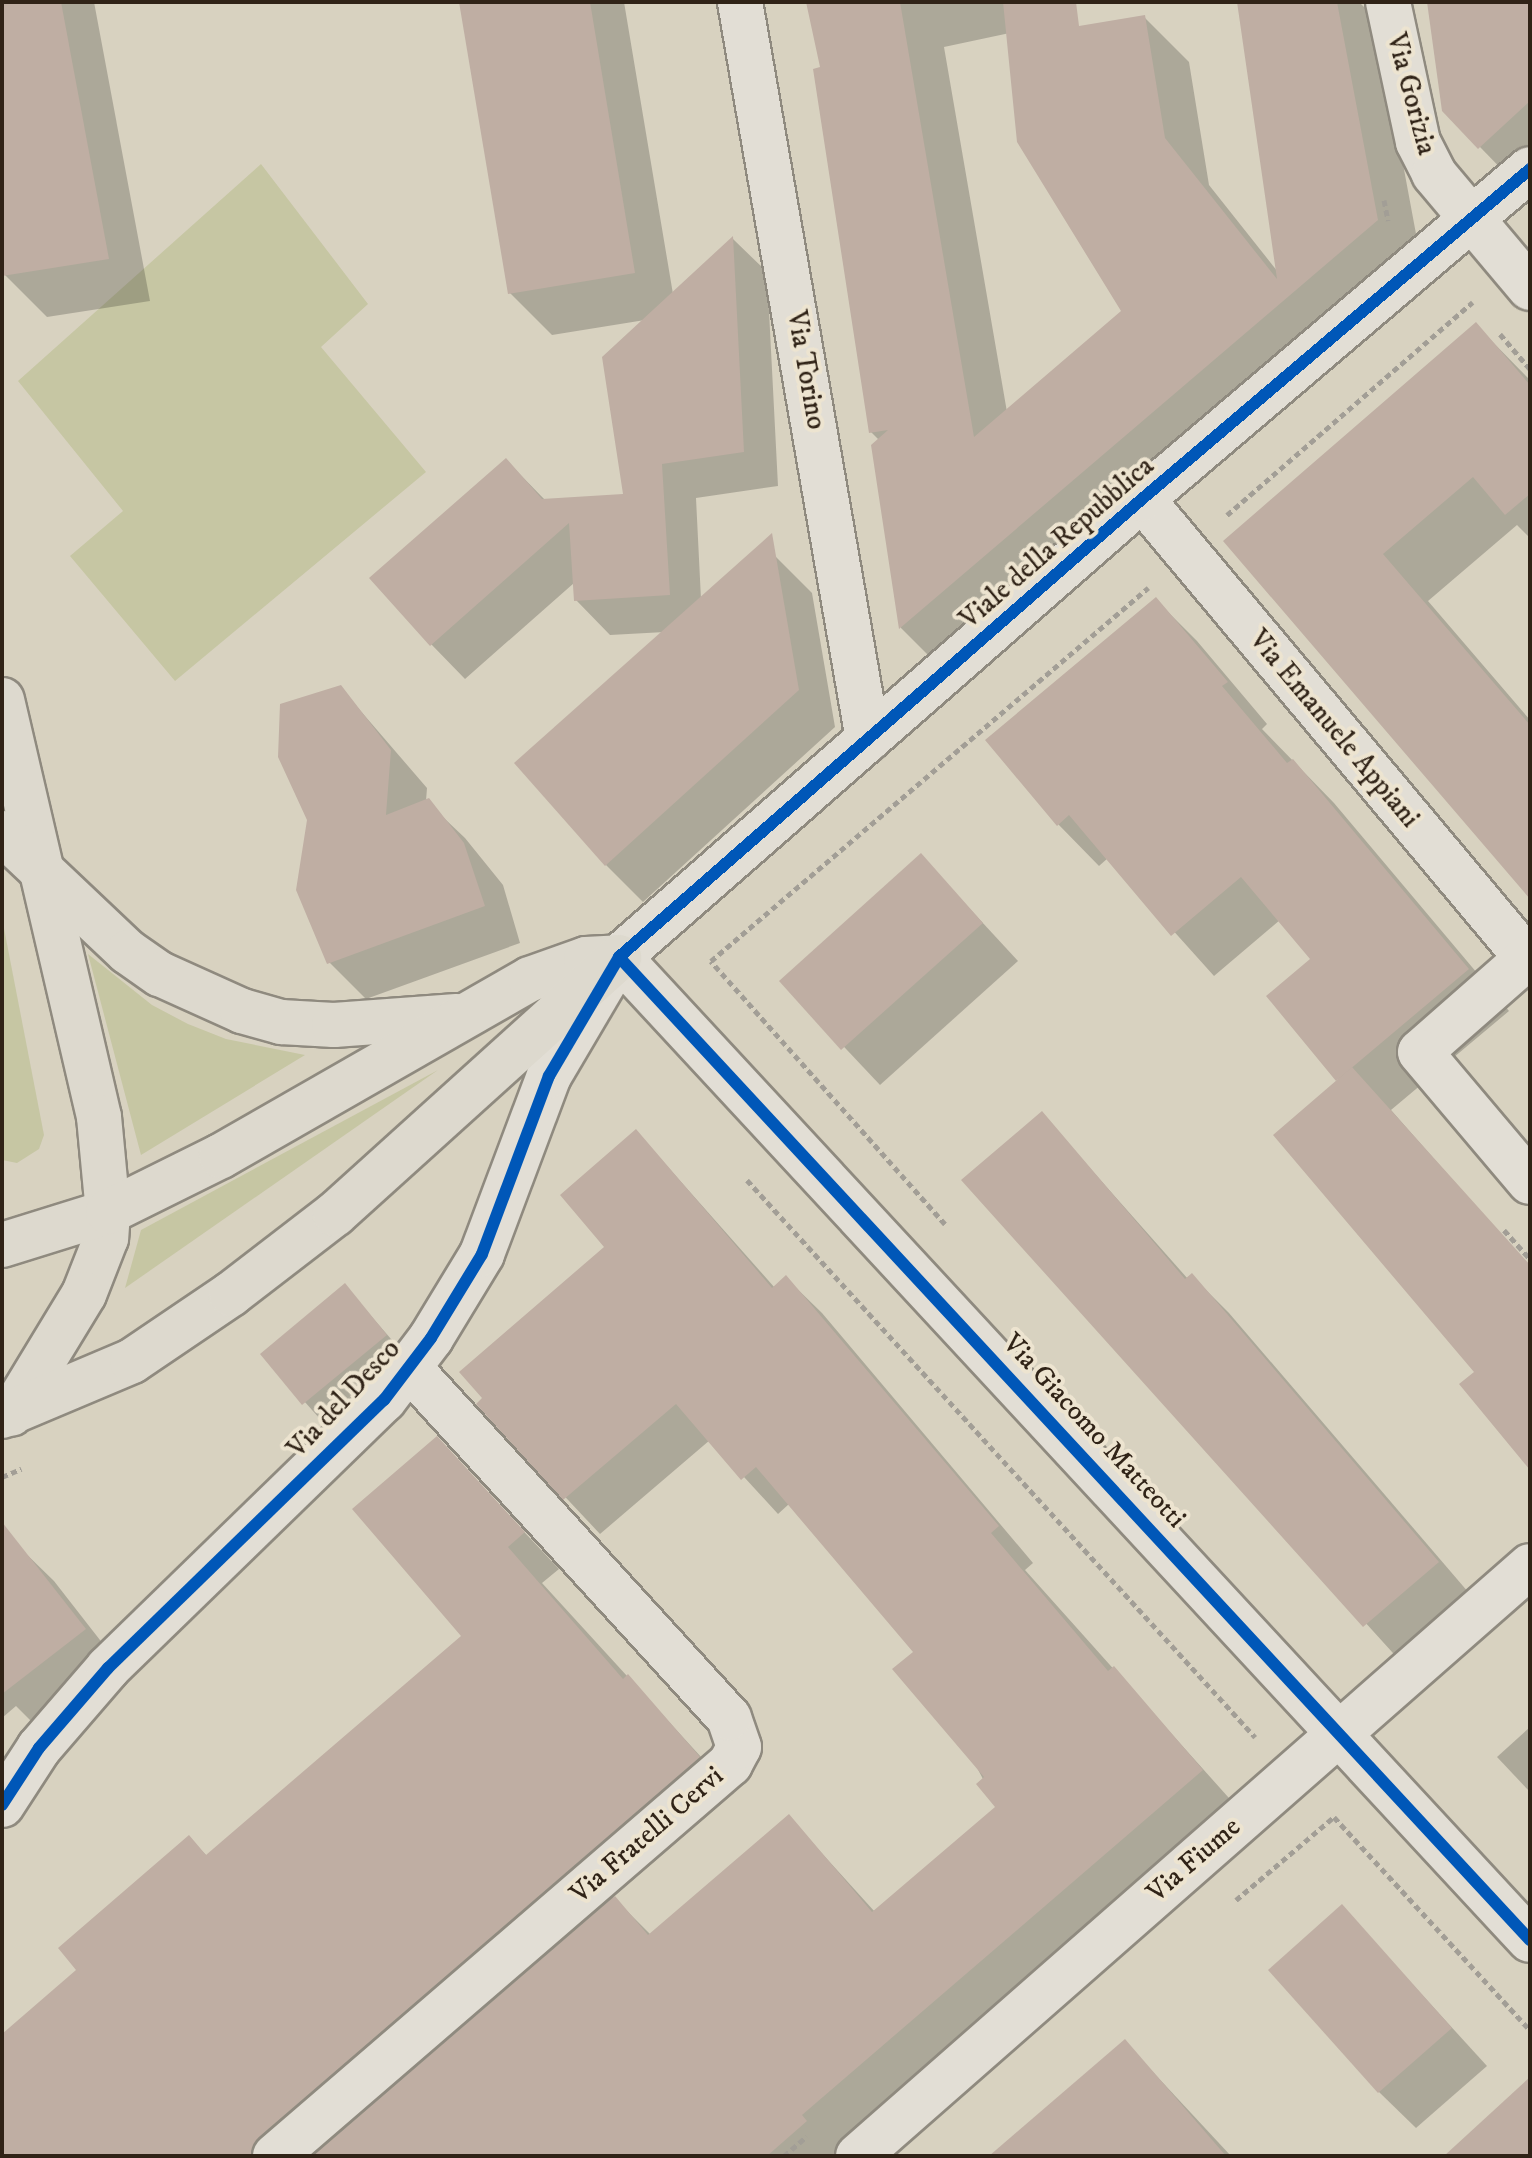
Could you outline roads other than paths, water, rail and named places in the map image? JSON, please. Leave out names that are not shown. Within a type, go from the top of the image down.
[{"type":"main road","points":[[2,700],[46,878],[99,1117],[108,1212],[106,1238],[84,1294],[5,1409]]},
{"type":"main road","points":[[2,833],[46,878],[160,974],[242,1011],[281,1022],[334,1025],[467,1015]]},
{"type":"main road","points":[[2,1245],[108,1212],[221,1156],[467,1015],[569,963],[619,957]]},
{"type":"main road","points":[[5,1409],[132,1361],[231,1294],[335,1214],[619,957]]},
{"type":"street","name":"Via Torino","points":[[740,2],[868,739]]},
{"type":"street","name":"Via Gorizia","points":[[1388,2],[1418,142],[1434,174],[1530,288]]},
{"type":"street","name":"Viale della Repubblica","points":[[619,957],[1142,499],[1530,169]]},
{"type":"street","name":"Via Emanuele Appiani","points":[[1142,499],[1528,960],[1420,1052],[1530,1182]]},
{"type":"street","name":"Via del Desco","points":[[2,1805],[39,1748],[108,1668],[384,1400],[409,1368],[482,1254],[549,1076],[619,957]]},
{"type":"street","name":"Via Giacomo Matteotti","points":[[619,957],[1341,1731],[1530,1940]]},
{"type":"street","name":"Via Fratelli Cervi","points":[[275,2156],[730,1764],[739,1747],[729,1718],[409,1368]]},
{"type":"street","name":"Via Fiume","points":[[858,2156],[1530,1566]]}]
